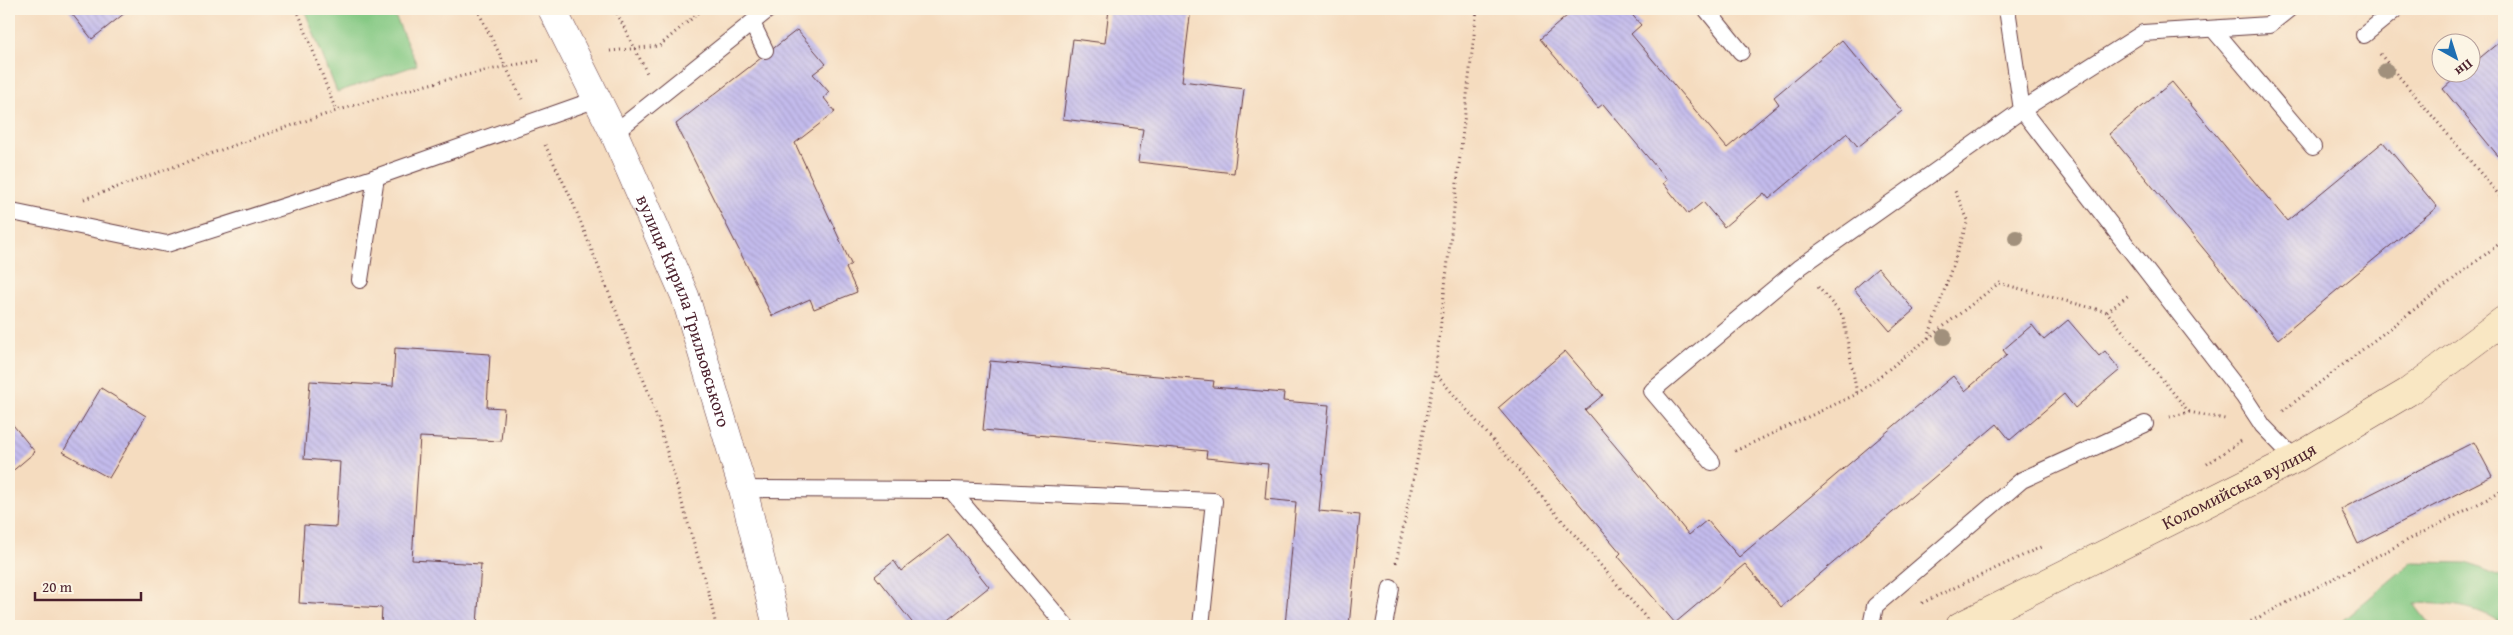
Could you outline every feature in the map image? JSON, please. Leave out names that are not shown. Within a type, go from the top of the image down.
[{"type":"main road","name":"Коломийська вулиця","points":[[1960,626],[2295,459],[2408,392],[2504,320]]},
{"type":"street","name":"вулиця Кирила Трильовського","points":[[552,9],[614,133],[685,296],[743,489],[777,626]]},
{"type":"lane","points":[[614,133],[769,9]]},
{"type":"lane","points":[[1706,9],[1741,52]]},
{"type":"lane","points":[[2007,9],[2022,110],[2227,375],[2262,426],[2295,459]]},
{"type":"lane","points":[[1712,462],[1652,391],[1800,267],[1943,164],[2022,110],[2144,33],[2269,26],[2289,9]]},
{"type":"lane","points":[[2364,35],[2396,9]]},
{"type":"lane","points":[[752,23],[765,50]]},
{"type":"lane","points":[[2214,30],[2314,147]]},
{"type":"lane","points":[[9,208],[12,212],[167,244],[376,177],[597,99]]},
{"type":"lane","points":[[360,280],[376,177]]},
{"type":"lane","points":[[1871,626],[1876,606],[2022,480],[2145,424]]},
{"type":"lane","points":[[743,489],[951,490],[1214,501],[1201,626]]},
{"type":"lane","points":[[951,490],[1066,626]]},
{"type":"lane","points":[[1384,626],[1391,588]]},
{"type":"path","points":[[296,9],[336,111]]},
{"type":"path","points":[[477,9],[571,198],[652,401],[710,598],[716,626]]},
{"type":"path","points":[[614,9],[659,97]]},
{"type":"path","points":[[1391,588],[1435,373],[1477,9]]},
{"type":"path","points":[[2364,35],[2504,201]]},
{"type":"path","points":[[82,199],[336,111],[430,85]]},
{"type":"path","points":[[1928,339],[1968,220],[1943,164]]},
{"type":"path","points":[[2205,466],[2262,426],[2504,240]]},
{"type":"path","points":[[1800,267],[1843,316],[1857,394]]},
{"type":"path","points":[[1712,462],[1857,394],[1999,283],[2107,312],[2189,412]]},
{"type":"path","points":[[1435,373],[1654,626]]},
{"type":"path","points":[[2163,419],[2189,412],[2262,426]]},
{"type":"path","points":[[2242,626],[2499,493],[2504,483]]},
{"type":"path","points":[[1916,606],[2048,543]]},
{"type":"green space","points":[[304,9],[392,9],[417,65],[337,92]]},
{"type":"green space","points":[[2412,562],[2467,563],[2504,578],[2504,626],[2483,613],[2472,609],[2449,605],[2413,603],[2431,626],[2336,626]]},
{"type":"building","points":[[68,9],[130,9],[92,39]]},
{"type":"building","points":[[1109,9],[1191,9],[1182,81],[1244,89],[1234,173],[1138,162],[1143,129],[1063,119],[1073,39],[1105,43]]},
{"type":"building","points":[[1575,9],[1627,9],[1641,25],[1631,34],[1727,148],[1779,104],[1774,97],[1842,40],[1902,111],[1858,147],[1847,133],[1769,199],[1764,193],[1724,227],[1703,202],[1688,214],[1663,183],[1667,180],[1603,104],[1598,108],[1540,39]]},
{"type":"building","points":[[797,30],[826,64],[813,74],[829,92],[824,98],[835,112],[795,143],[851,264],[846,268],[857,292],[814,309],[810,299],[772,316],[676,124]]},
{"type":"building","points":[[2504,38],[2504,163],[2443,89],[2451,82],[2480,82],[2480,58]]},
{"type":"building","points":[[2172,82],[2287,221],[2383,142],[2437,207],[2278,339],[2109,134]]},
{"type":"building","points":[[1878,268],[1914,310],[1890,331],[1854,289]]},
{"type":"building","points":[[2068,320],[2099,356],[2105,351],[2120,370],[2075,408],[2064,394],[2010,440],[1997,424],[1781,607],[1745,564],[1675,623],[1618,556],[1621,553],[1498,408],[1565,351],[1603,395],[1585,410],[1689,535],[1707,520],[1739,557],[1953,376],[1965,391],[2007,355],[2003,350],[2032,325],[2044,340]]},
{"type":"building","points":[[395,348],[490,354],[487,407],[504,408],[501,441],[420,437],[412,560],[481,564],[477,626],[381,626],[382,608],[299,603],[304,525],[336,527],[340,462],[304,459],[310,381],[393,386]]},
{"type":"building","points":[[990,361],[1214,381],[1213,387],[1284,393],[1283,401],[1329,405],[1319,511],[1360,515],[1349,626],[1285,626],[1296,502],[1265,499],[1268,464],[1206,458],[1207,451],[983,430]]},
{"type":"building","points":[[101,388],[146,416],[109,478],[63,452]]},
{"type":"building","points":[[9,420],[35,452],[9,474]]},
{"type":"building","points":[[2474,442],[2492,476],[2358,544],[2341,509]]},
{"type":"building","points":[[948,535],[989,587],[945,622],[949,626],[915,626],[875,576],[894,561],[901,571]]}]
